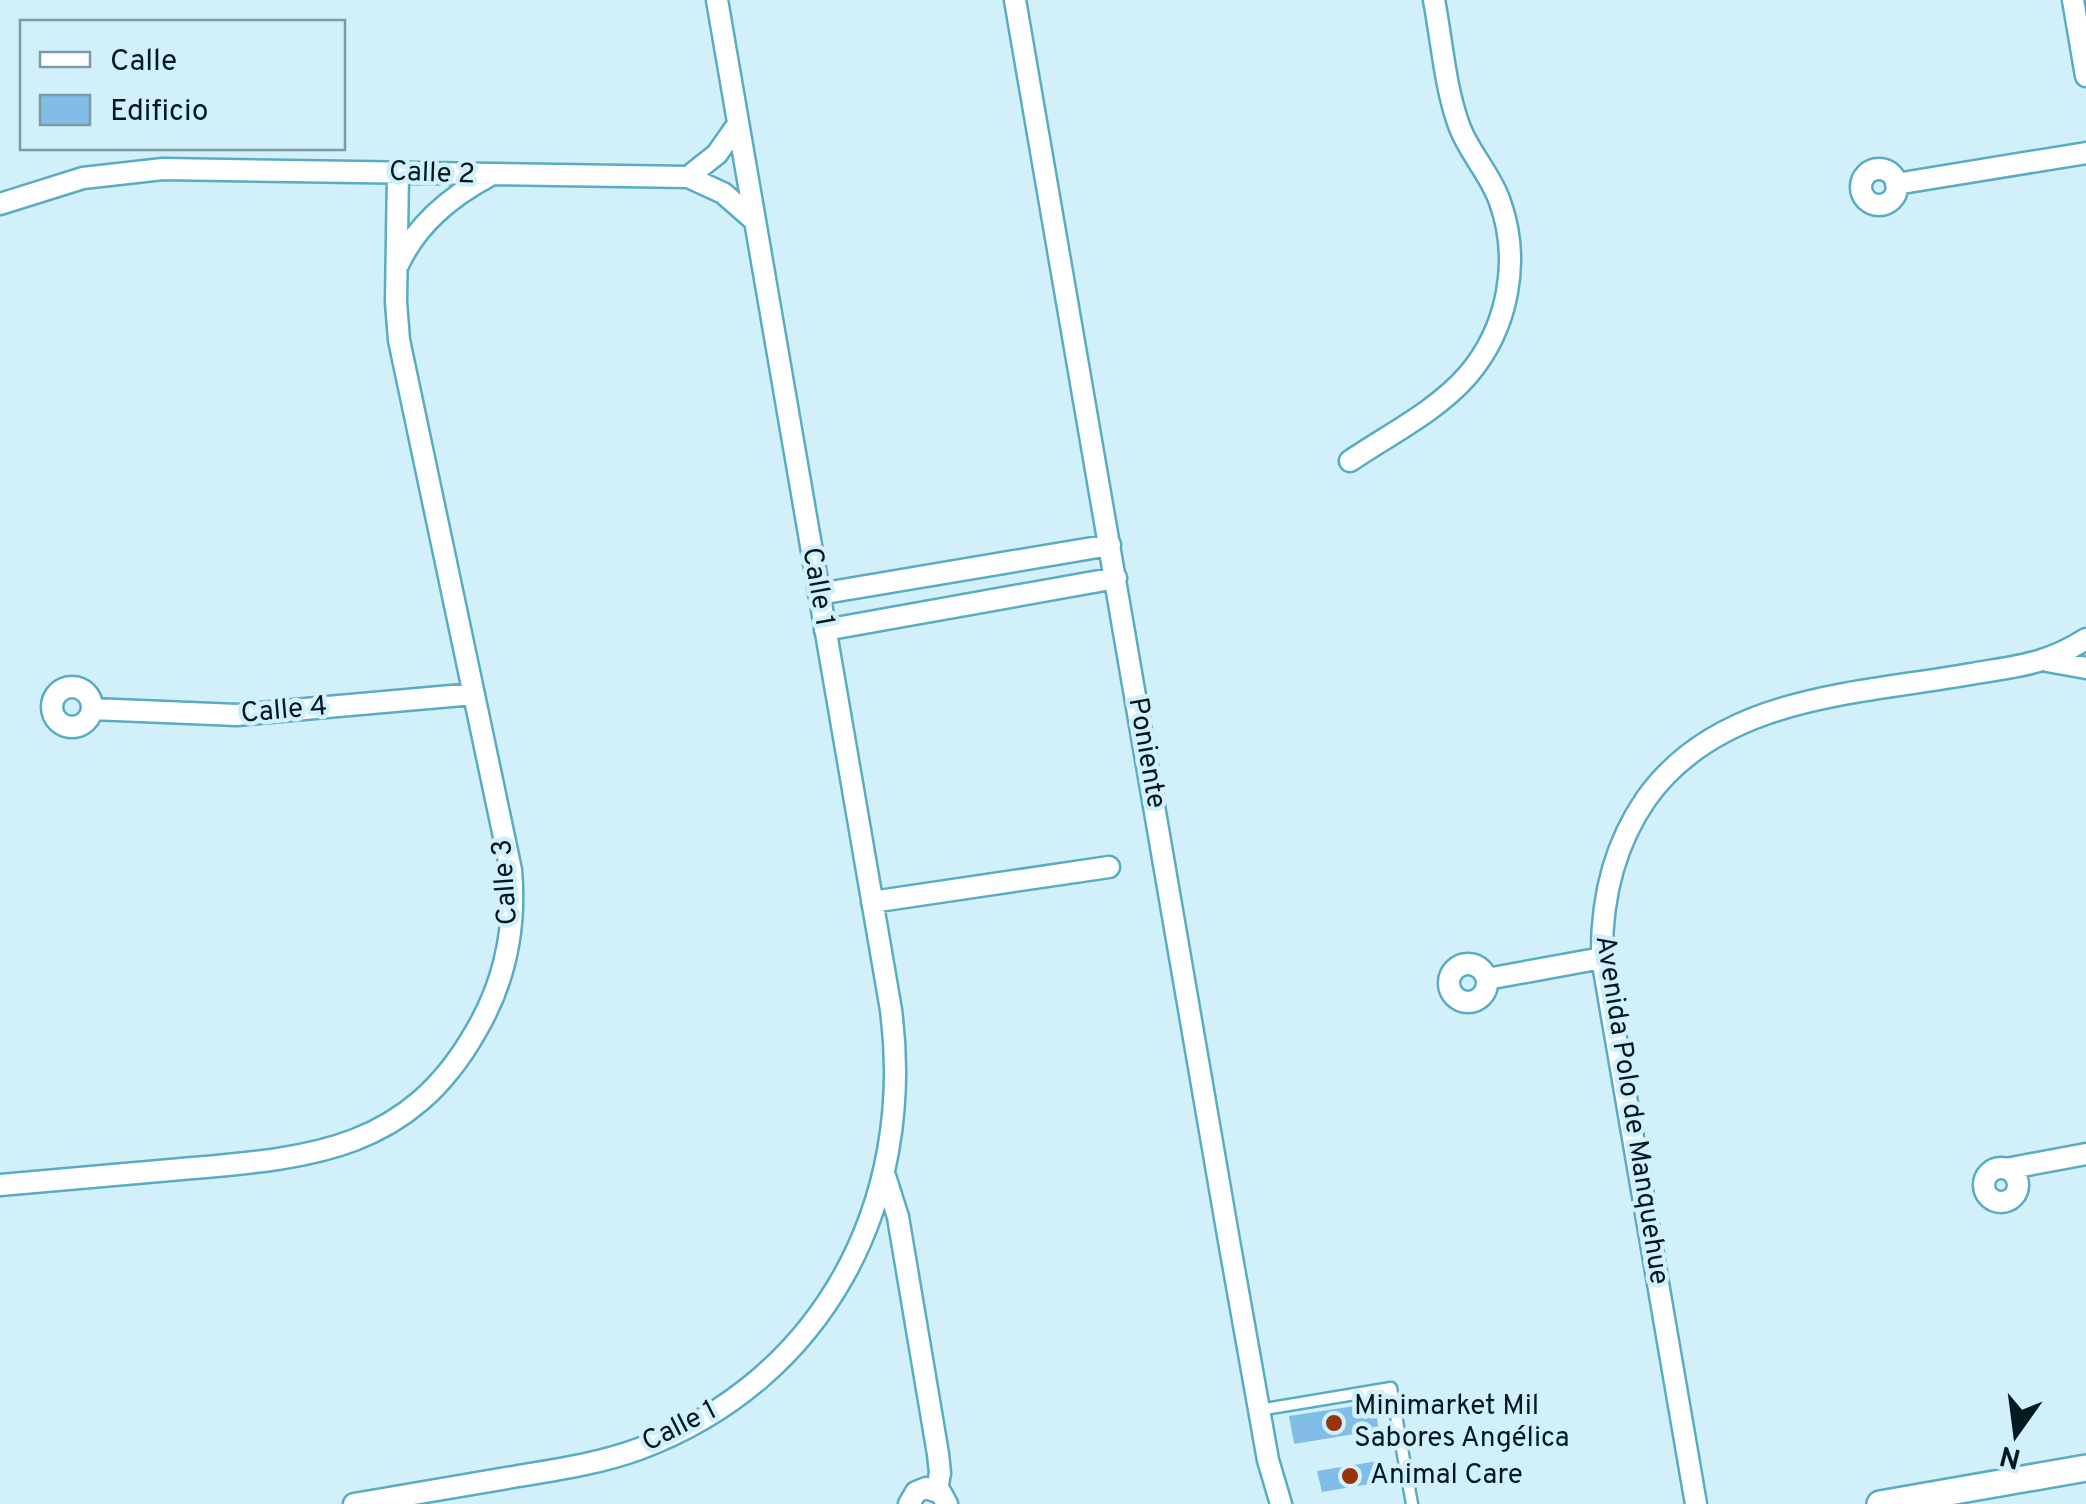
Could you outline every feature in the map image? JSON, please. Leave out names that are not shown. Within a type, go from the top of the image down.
[{"type":"street","name":"Calle 1","points":[[354,1504],[606,1460],[666,1438],[714,1412],[779,1360],[828,1302],[862,1242],[885,1176],[896,1102],[891,1010],[717,0]]},
{"type":"street","name":"Poniente","points":[[1014,0],[1259,1410],[1272,1476],[1282,1504]]},
{"type":"street","points":[[1350,461],[1467,376],[1494,332],[1508,286],[1510,253],[1505,216],[1490,179],[1459,124],[1434,0]]},
{"type":"street","points":[[2073,0],[2086,76]]},
{"type":"street","points":[[688,177],[716,154],[738,124]]},
{"type":"street","points":[[1896,184],[2086,153]]},
{"type":"street","name":"Calle 2","points":[[0,204],[54,184],[130,171],[688,177],[723,193],[754,220]]},
{"type":"street","name":"Calle 3","points":[[0,1185],[306,1156],[371,1134],[398,1117],[439,1083],[482,1022],[504,966],[511,930],[511,870],[399,340],[398,172]]},
{"type":"street","points":[[396,272],[410,242],[432,216],[452,198],[489,176]]},
{"type":"street","points":[[818,594],[1110,545]]},
{"type":"street","points":[[824,630],[1116,578]]},
{"type":"street","name":"Avenida Polo de Manquehue","points":[[1696,1504],[1602,958],[1605,897],[1624,839],[1652,791],[1699,746],[1747,719],[1780,709],[2047,661],[2086,639]]},
{"type":"street","name":"Avenida Polo de Manquehue","points":[[2047,661],[2086,668]]},
{"type":"street","name":"Calle 4","points":[[92,708],[227,716],[474,694]]},
{"type":"street","points":[[872,902],[1108,868]]},
{"type":"street","points":[[1486,979],[1602,958]]},
{"type":"street","points":[[2006,1169],[2086,1154]]},
{"type":"street","name":"Calle 1","points":[[885,1176],[898,1216],[940,1464],[942,1497],[921,1489],[909,1504]]},
{"type":"street","points":[[1880,1504],[2086,1468]]},
{"type":"street","points":[[1914,1504],[1940,1493]]},
{"type":"lane","points":[[1259,1410],[1391,1388],[1412,1504]]},
{"type":"building","name":"Minimarket Mil Sabores Angélica","points":[[1374,1403],[1379,1430],[1294,1444],[1289,1416]]},
{"type":"building","name":"Animal Care","points":[[1378,1461],[1382,1482],[1322,1492],[1317,1471]]},
{"type":"place","name":"Minimarket Mil Sabores Angélica","points":[[1334,1423]]},
{"type":"place","name":"Animal Care","points":[[1350,1476]]}]
